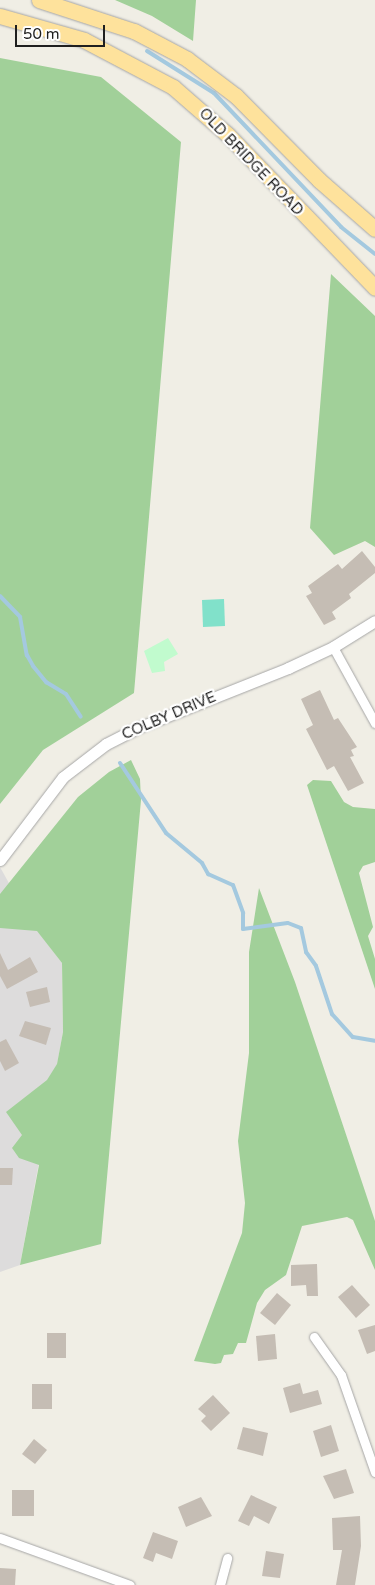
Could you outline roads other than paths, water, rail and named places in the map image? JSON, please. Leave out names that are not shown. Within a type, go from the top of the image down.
[{"type":"main road","points":[[39,0],[134,31],[187,59],[236,96],[318,180],[375,229]]},
{"type":"main road","name":"OLD BRIDGE ROAD","points":[[0,16],[84,40],[173,87],[228,134],[375,288]]},
{"type":"street","name":"COLBY DRIVE","points":[[0,860],[63,777],[106,744],[333,647],[375,621]]},
{"type":"street","points":[[333,647],[375,723]]},
{"type":"street","points":[[314,1337],[341,1375],[375,1472]]},
{"type":"street","points":[[0,1538],[130,1585]]},
{"type":"street","points":[[220,1585],[227,1558]]},
{"type":"waterway","points":[[147,51],[214,93],[341,227],[375,254]]},
{"type":"waterway","points":[[0,596],[20,617],[27,655],[33,666],[46,682],[66,694],[81,717]]},
{"type":"waterway","points":[[120,763],[166,833],[202,863],[208,874],[233,885],[243,913],[243,929],[288,923],[301,928],[306,952],[316,966],[332,1014],[353,1037],[375,1041]]}]
